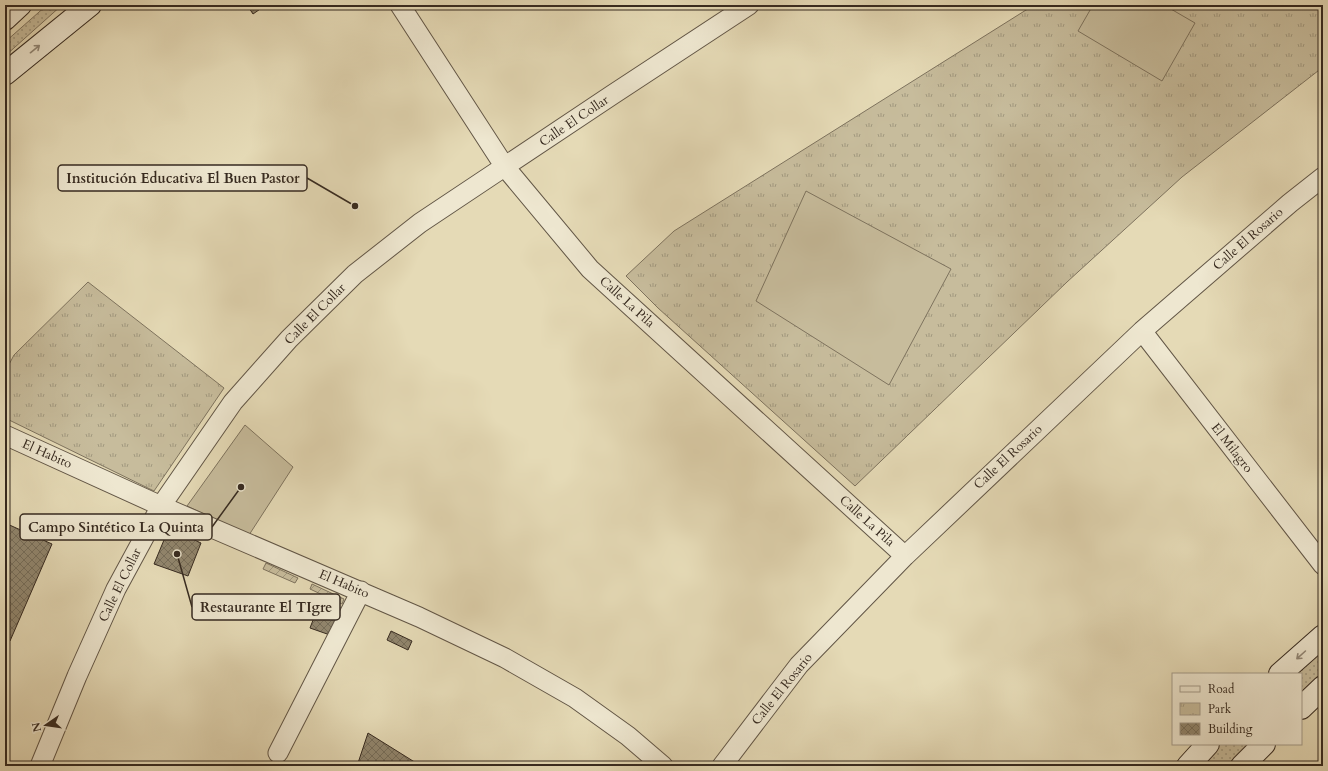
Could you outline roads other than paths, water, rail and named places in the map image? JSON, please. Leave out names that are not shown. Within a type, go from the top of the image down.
[{"type":"main road","points":[[5,19],[20,5]]},
{"type":"main road","points":[[5,74],[90,5]]},
{"type":"main road","points":[[1281,673],[1323,636]]},
{"type":"main road","points":[[1302,707],[1323,687]]},
{"type":"main road","points":[[1188,766],[1207,745]]},
{"type":"main road","points":[[1242,766],[1263,745]]},
{"type":"street","name":"Calle La Pila","points":[[400,5],[505,167],[590,269],[905,556]]},
{"type":"street","name":"Calle El Collar","points":[[40,766],[77,676],[116,589],[161,506],[233,402],[289,339],[350,279],[420,224],[749,5]]},
{"type":"street","name":"Calle El Rosario","points":[[722,766],[799,665],[905,556],[1142,331],[1290,203],[1323,177]]},
{"type":"street","name":"El Milagro","points":[[1142,331],[1323,565]]},
{"type":"street","name":"El Habito","points":[[5,435],[161,506],[361,591],[505,658],[575,698],[628,736],[663,766]]},
{"type":"street","points":[[278,753],[361,591]]},
{"type":"place","name":"Institución Educativa El Buen Pastor","points":[[355,206]]},
{"type":"place","name":"Campo Sintético La Quinta","points":[[241,487]]},
{"type":"place","name":"Restaurante El TIgre","points":[[177,554]]}]
